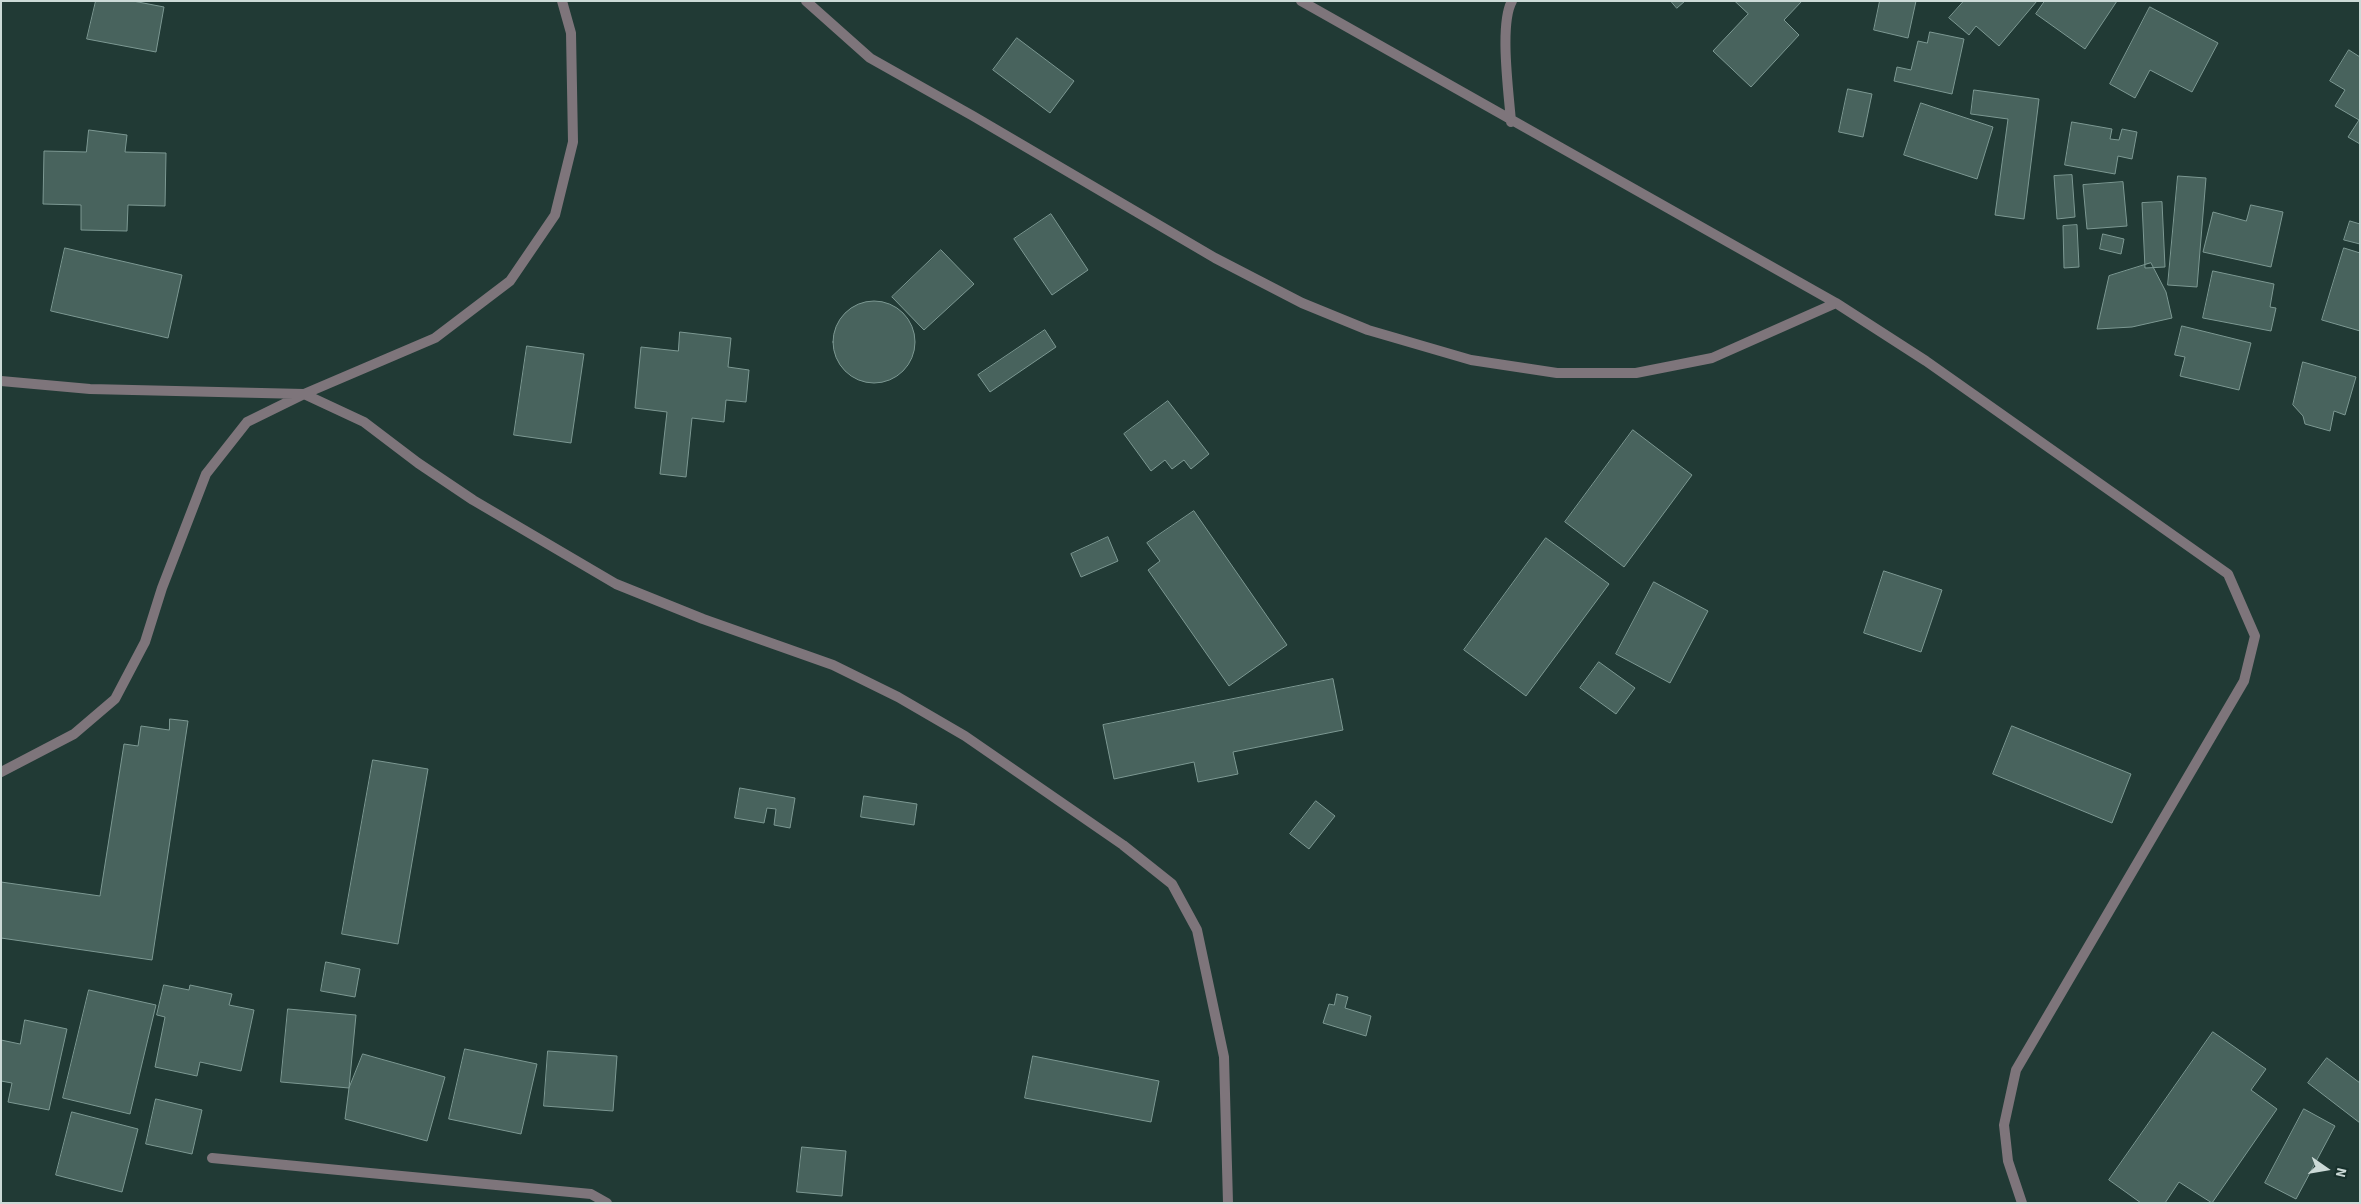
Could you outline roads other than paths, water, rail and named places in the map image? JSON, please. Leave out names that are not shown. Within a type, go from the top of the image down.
[{"type":"street","points":[[1,772],[74,734],[115,699],[145,642],[162,588],[206,474],[247,422],[304,394],[435,338],[510,281],[555,215],[573,142],[571,33],[562,1]]},
{"type":"street","points":[[806,1],[870,58],[982,121],[1215,258],[1319,310],[1368,330],[1471,360],[1557,374],[1636,373],[1712,358],[1836,303]]},
{"type":"street","points":[[1301,1],[1511,122],[1836,303],[1926,361],[2228,574],[2255,636],[2244,680],[2016,1070],[2004,1125],[2008,1161],[2022,1203]]},
{"type":"street","points":[[1511,122],[1506,39],[1508,9],[1512,1]]},
{"type":"street","points":[[1,381],[90,389],[304,394],[364,422],[473,500],[616,584],[703,619],[833,665],[898,697],[965,736],[1123,845],[1172,884],[1197,930],[1224,1057],[1228,1203]]},
{"type":"street","points":[[212,1158],[591,1194],[607,1203]]}]
